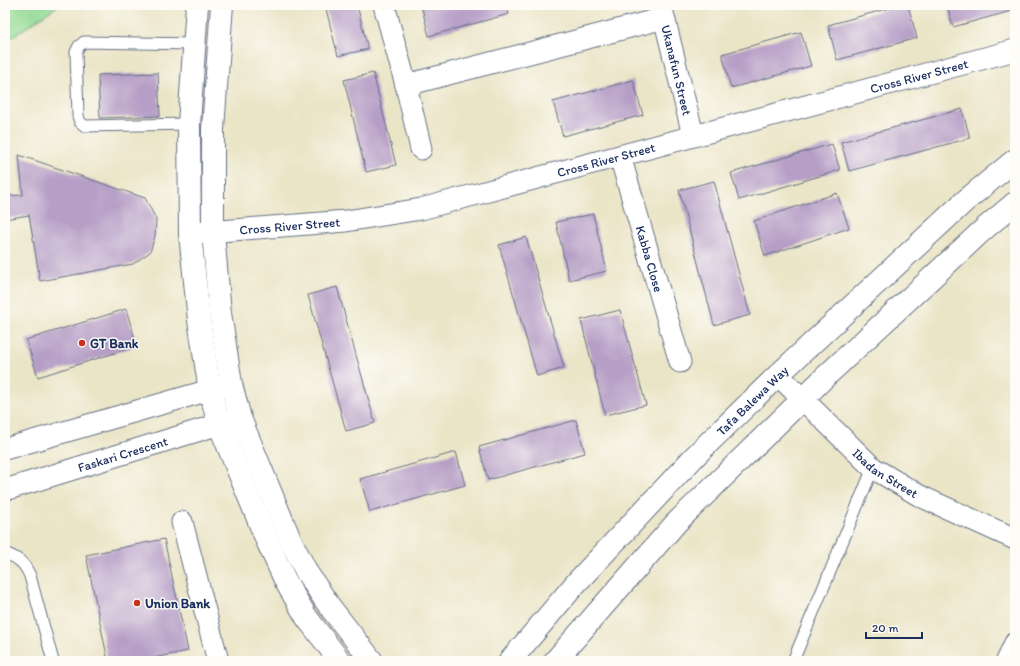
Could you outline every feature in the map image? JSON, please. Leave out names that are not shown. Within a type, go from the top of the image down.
[{"type":"street","points":[[197,5],[189,124],[190,234],[199,320],[210,391],[219,424],[268,543],[286,582],[307,618],[340,661]]},
{"type":"street","points":[[222,5],[213,129],[213,232],[220,313],[231,384],[240,418],[289,537],[307,573],[330,607],[372,661]]},
{"type":"street","points":[[384,5],[406,85],[421,149]]},
{"type":"street","points":[[406,85],[662,11]]},
{"type":"street","name":"Ukanafun Street","points":[[662,11],[694,135]]},
{"type":"street","name":"Cross River Street","points":[[190,234],[346,221],[421,210],[694,135],[1015,50]]},
{"type":"street","name":"Kabba Close","points":[[620,156],[680,362]]},
{"type":"street","name":"Tafa Balewa Way","points":[[510,661],[577,582],[696,455],[778,375],[965,201],[1015,160]]},
{"type":"street","points":[[555,661],[676,523],[825,377],[984,229],[1015,203]]},
{"type":"street","name":"Ibadan Street","points":[[778,375],[873,468],[920,496],[1015,539]]},
{"type":"street","points":[[5,449],[231,384]]},
{"type":"street","name":"Faskari Crescent","points":[[5,490],[240,418]]},
{"type":"street","points":[[182,522],[218,661]]},
{"type":"street","points":[[1007,661],[1015,643]]},
{"type":"lane","points":[[189,124],[84,126],[80,122],[78,116],[76,52],[79,46],[84,42],[194,44]]},
{"type":"lane","points":[[794,661],[873,468]]},
{"type":"lane","points":[[5,553],[17,558],[26,565],[53,661]]},
{"type":"green space","points":[[5,5],[59,5],[5,42]]},
{"type":"building","points":[[325,5],[357,5],[368,49],[338,56]]},
{"type":"building","points":[[421,5],[507,5],[509,14],[429,36]]},
{"type":"building","points":[[901,5],[908,5],[917,38],[837,60],[828,25]]},
{"type":"building","points":[[947,5],[1015,5],[1015,10],[953,27]]},
{"type":"building","points":[[801,32],[811,66],[731,88],[722,54]]},
{"type":"building","points":[[158,73],[160,116],[100,118],[98,75]]},
{"type":"building","points":[[373,73],[396,165],[366,172],[344,80]]},
{"type":"building","points":[[633,80],[643,115],[563,136],[553,102]]},
{"type":"building","points":[[962,109],[970,138],[849,171],[841,142]]},
{"type":"building","points":[[832,144],[840,170],[739,200],[731,173]]},
{"type":"building","points":[[19,155],[145,198],[156,219],[155,236],[150,252],[133,264],[40,281],[29,215],[5,219],[5,196],[23,195]]},
{"type":"building","points":[[714,181],[750,315],[714,325],[679,190]]},
{"type":"building","points":[[837,193],[849,228],[765,256],[754,221]]},
{"type":"building","points":[[593,214],[607,271],[569,280],[556,222]]},
{"type":"building","points":[[526,237],[564,368],[537,376],[499,245]]},
{"type":"building","points":[[337,287],[375,423],[346,431],[308,295]]},
{"type":"building","name":"GT Bank","points":[[126,309],[137,346],[38,377],[26,340]]},
{"type":"building","points":[[620,310],[646,405],[605,415],[581,320]]},
{"type":"building","points":[[576,420],[585,453],[488,480],[479,447]]},
{"type":"building","points":[[456,452],[465,485],[370,512],[360,479]]},
{"type":"building","name":"Union Bank","points":[[164,539],[188,651],[138,661],[108,661],[86,555]]},
{"type":"place","name":"GT Bank","points":[[82,343]]},
{"type":"place","name":"Union Bank","points":[[137,603]]}]
